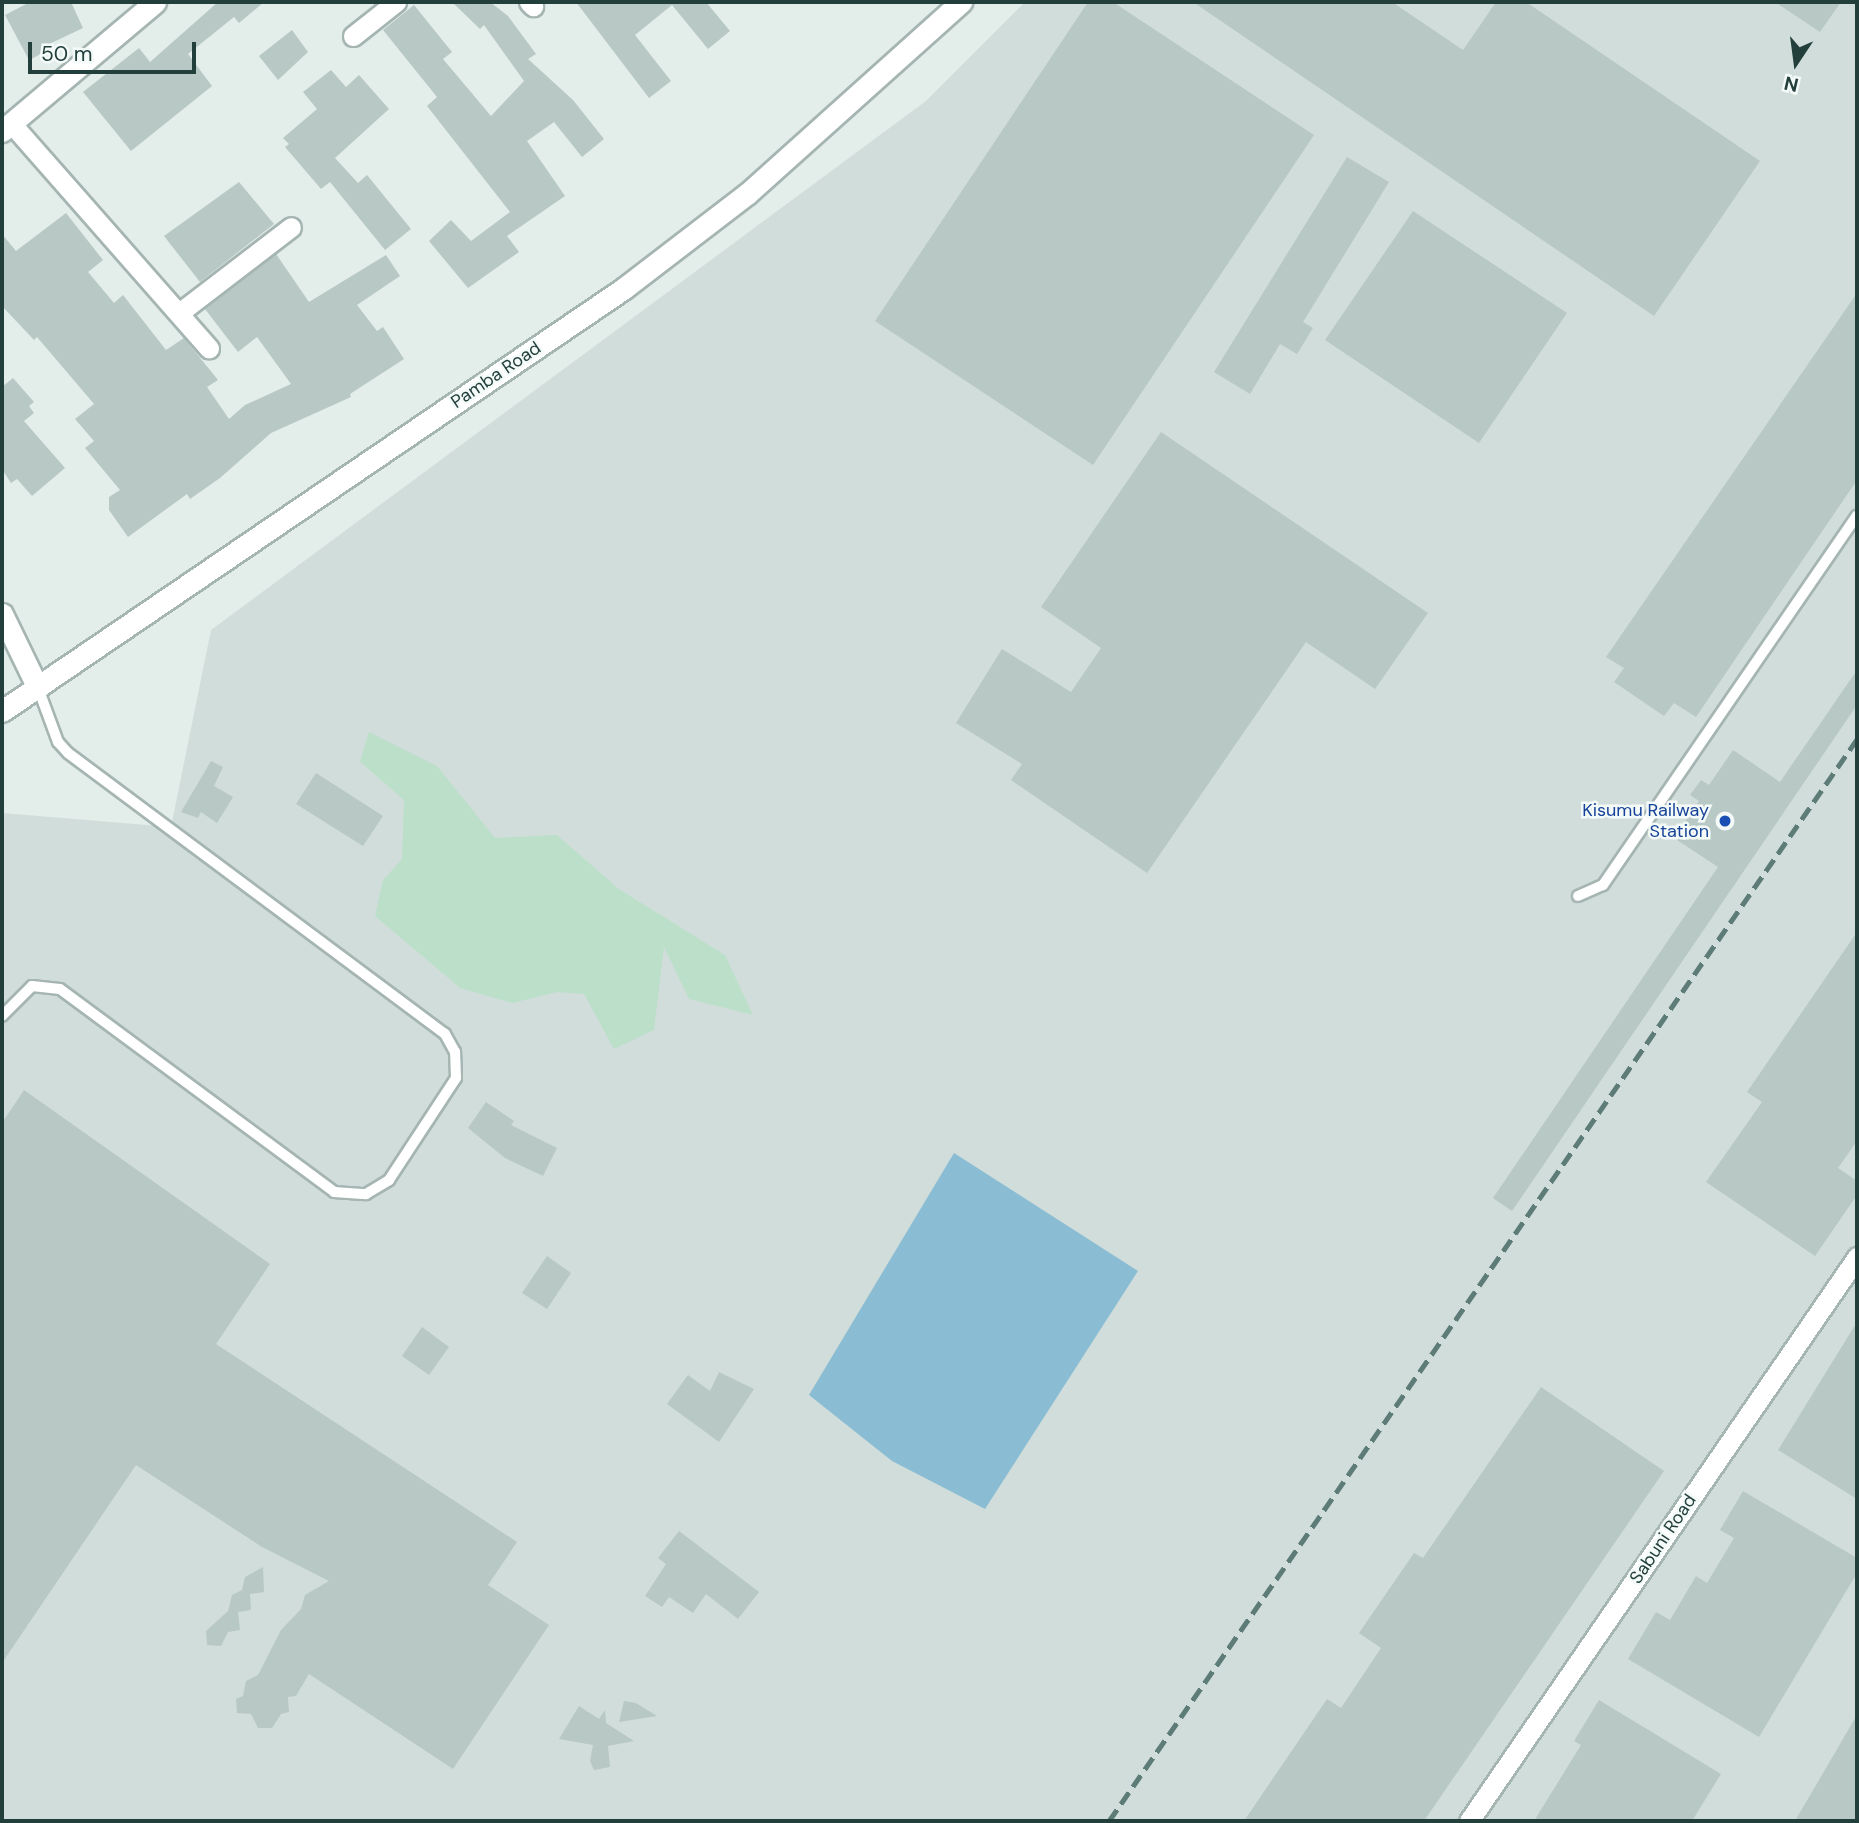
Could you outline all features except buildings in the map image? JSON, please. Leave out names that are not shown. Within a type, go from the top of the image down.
[{"type":"main road","points":[[6,127],[155,2]]},
{"type":"main road","name":"Pamba Road","points":[[2,711],[623,289],[747,194],[961,2]]},
{"type":"main road","points":[[2,614],[38,688]]},
{"type":"street","points":[[354,36],[396,2]]},
{"type":"street","points":[[6,127],[209,348]]},
{"type":"street","points":[[179,313],[291,227]]},
{"type":"street","name":"Sabuni Road","points":[[1469,1821],[1857,1257]]},
{"type":"lane","points":[[1578,896],[1603,885],[1857,516]]},
{"type":"lane","points":[[2,1016],[32,986],[60,989],[334,1192],[366,1194],[389,1180],[456,1078],[455,1052],[445,1034],[68,753],[58,742],[38,688]]},
{"type":"shaded area","points":[[1025,2],[1857,2],[1857,1821],[2,1821],[2,813],[171,827],[211,630],[926,101]]},
{"type":"green space","points":[[369,732],[437,766],[495,838],[557,835],[619,889],[725,955],[753,1015],[689,999],[664,947],[654,1030],[614,1049],[584,994],[557,992],[512,1003],[460,988],[375,916],[383,880],[402,859],[404,800],[360,762]]},
{"type":"water","points":[[954,1153],[1138,1271],[985,1509],[892,1461],[809,1395]]},
{"type":"railway","points":[[1109,1821],[1857,739]]},
{"type":"place","name":"Kisumu Railway Station","points":[[1725,821]]}]
